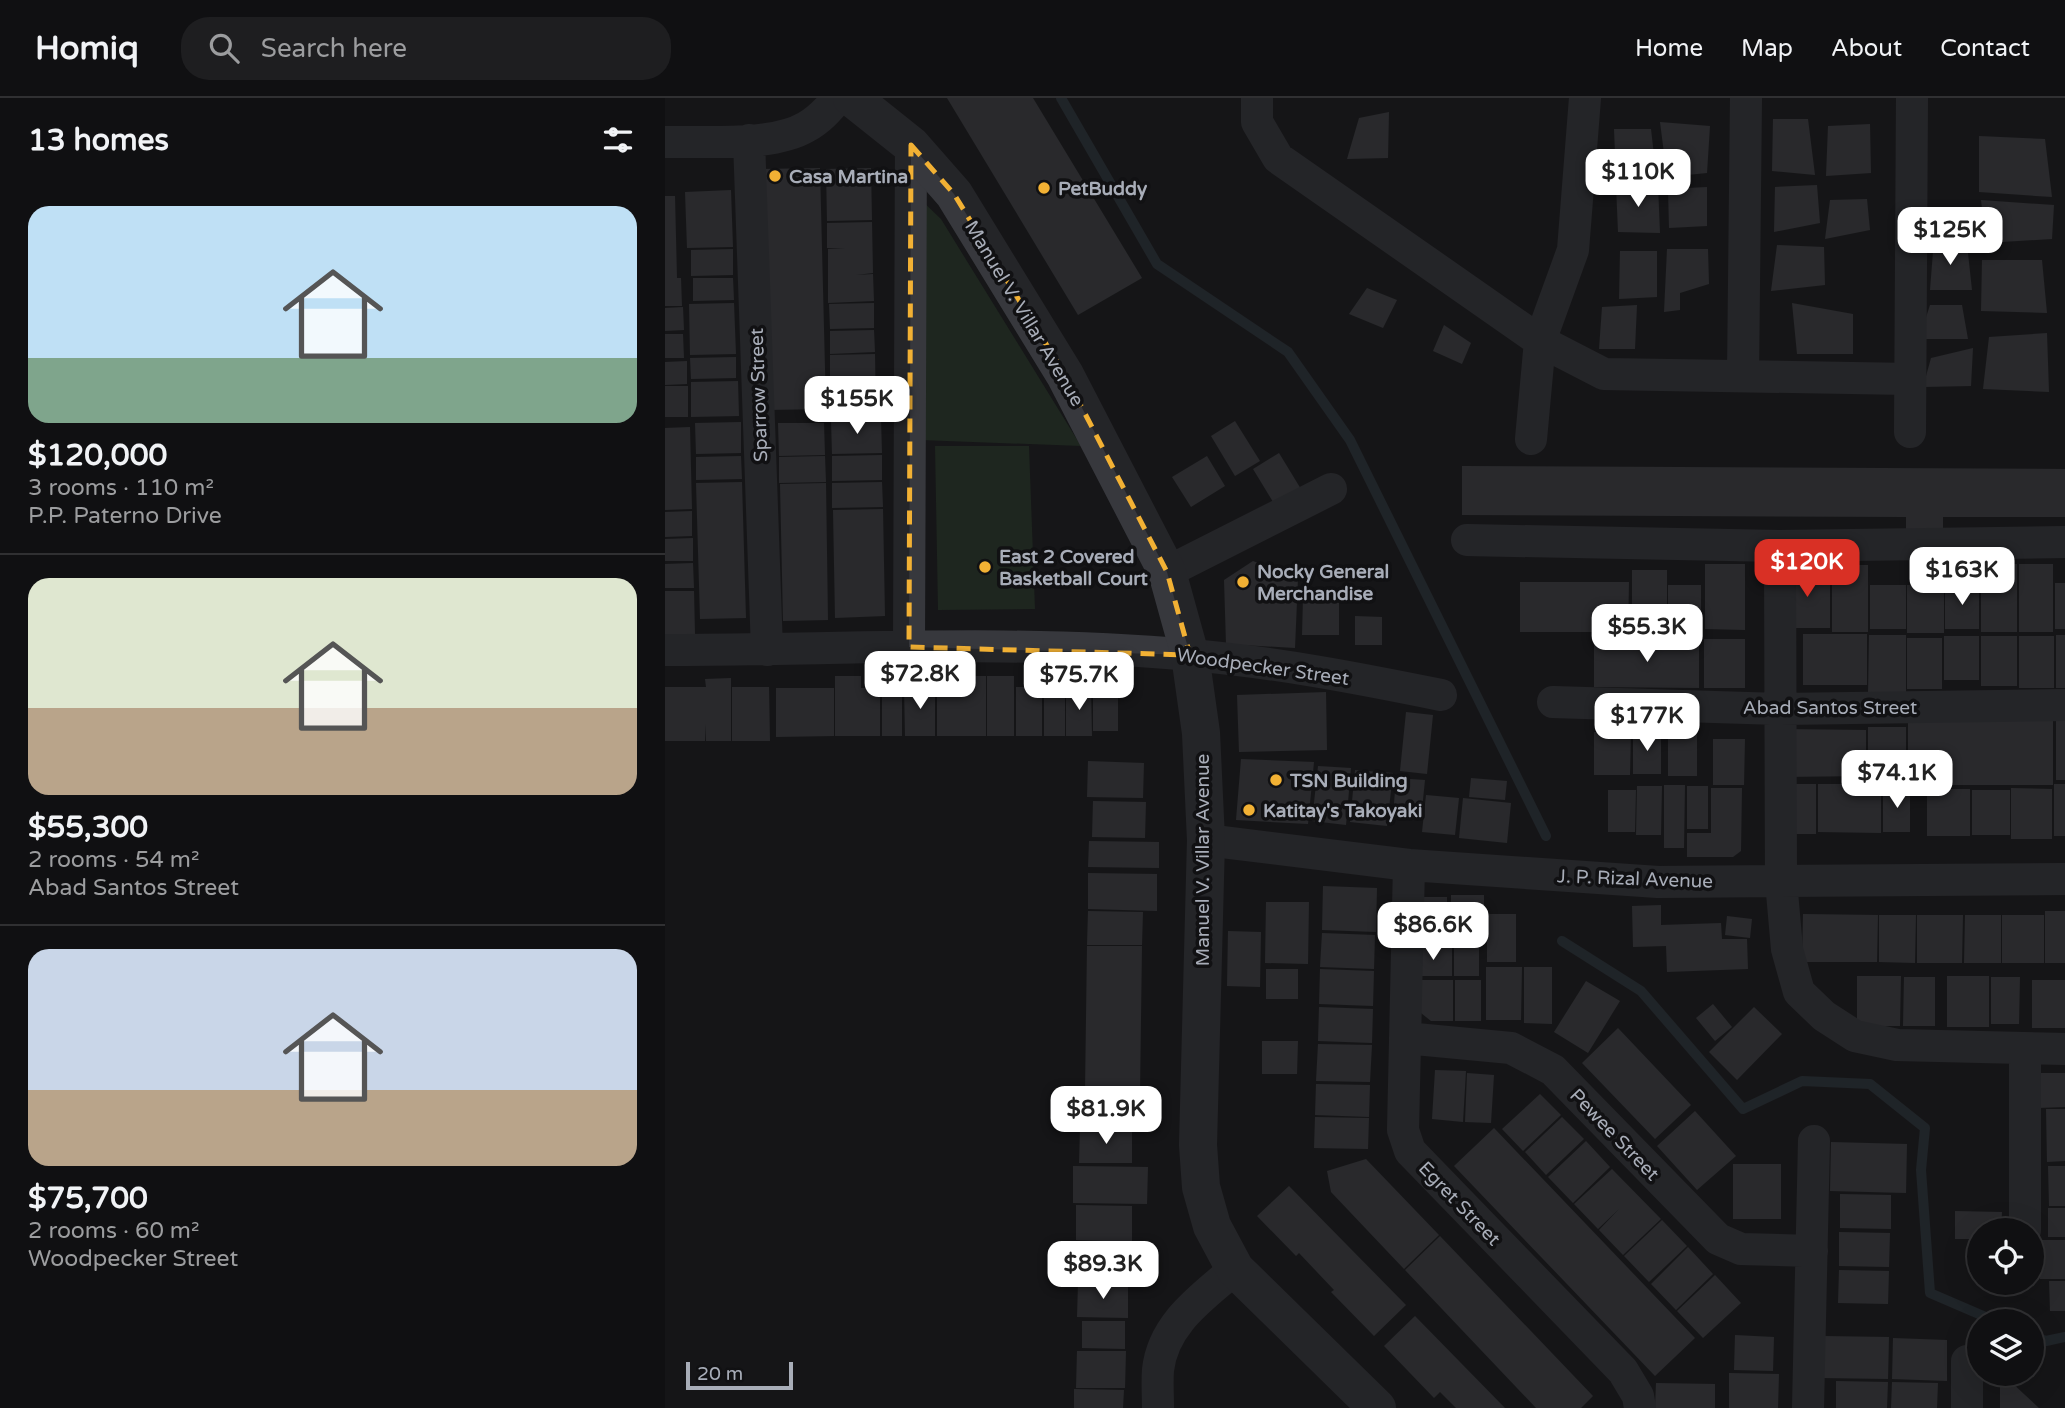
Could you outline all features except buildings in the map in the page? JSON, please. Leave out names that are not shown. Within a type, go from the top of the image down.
[{"type":"street","points":[[665,142],[775,139],[804,129],[822,117],[838,98]]},
{"type":"street","name":"Manuel V. Villar Avenue","points":[[852,98],[911,145],[954,194],[1065,375],[1167,572],[1190,655],[1201,733],[1206,840],[1198,1145],[1201,1187],[1212,1226],[1235,1269],[1377,1408]]},
{"type":"street","points":[[1257,98],[1257,122],[1277,158],[1540,341],[1604,374],[1910,379]]},
{"type":"street","points":[[1531,439],[1540,341],[1573,250],[1585,98]]},
{"type":"street","points":[[1743,376],[1746,98]]},
{"type":"street","points":[[1910,432],[1912,98]]},
{"type":"street","name":"Sparrow Street","points":[[750,140],[767,650]]},
{"type":"street","points":[[909,647],[911,145]]},
{"type":"street","points":[[1167,572],[1331,489]]},
{"type":"street","points":[[1467,540],[1780,546],[2065,542]]},
{"type":"street","points":[[1780,546],[1781,881],[1787,949],[1799,992],[1824,1016],[1855,1035],[1897,1045],[2065,1049]]},
{"type":"street","name":"Woodpecker Street","points":[[665,650],[1057,648],[1190,655],[1303,668],[1441,695]]},
{"type":"street","name":"Abad Santos Street","points":[[1553,702],[1780,709],[2065,705]]},
{"type":"street","name":"J. P. Rizal Avenue","points":[[1206,840],[1409,865],[1658,882],[2065,879]]},
{"type":"street","name":"Egret Street","points":[[1409,865],[1403,1130],[1410,1151],[1623,1371],[1639,1396],[1640,1408]]},
{"type":"street","name":"Pewee Street","points":[[1405,1038],[1511,1048],[1553,1070],[1718,1239],[1741,1249],[1812,1251]]},
{"type":"street","points":[[2025,1050],[2025,1218]]},
{"type":"street","points":[[1808,1408],[1814,1141]]},
{"type":"street","points":[[1158,1408],[1158,1368],[1168,1335],[1185,1311],[1235,1269]]},
{"type":"street","points":[[1967,1386],[1967,1408]]},
{"type":"highlighted area","points":[[911,145],[954,194],[1065,375],[1167,572],[1190,655],[909,647]]},
{"type":"shaded area","points":[[917,196],[941,219],[1081,446],[920,440]]},
{"type":"shaded area","name":"East 2 Covered Basketball Court","points":[[935,446],[1029,446],[1035,609],[938,610]]},
{"type":"waterway","points":[[1061,98],[1157,264],[1288,352],[1350,440],[1546,836]]},
{"type":"waterway","points":[[1562,941],[1641,991],[1743,1109],[1802,1081],[1870,1084],[1925,1128],[1921,1170],[1930,1293],[1967,1309]]},
{"type":"waterway","points":[[2044,1340],[2065,1337]]},
{"type":"place","name":"Casa Martina","points":[[775,176]]},
{"type":"place","name":"PetBuddy","points":[[1044,188]]},
{"type":"place","name":"East 2 Covered Basketball Court","points":[[985,567]]},
{"type":"place","name":"Nocky General Merchandise","points":[[1243,582]]},
{"type":"place","name":"TSN Building","points":[[1276,780]]},
{"type":"place","name":"Katitay's Takoyaki","points":[[1249,810]]}]
